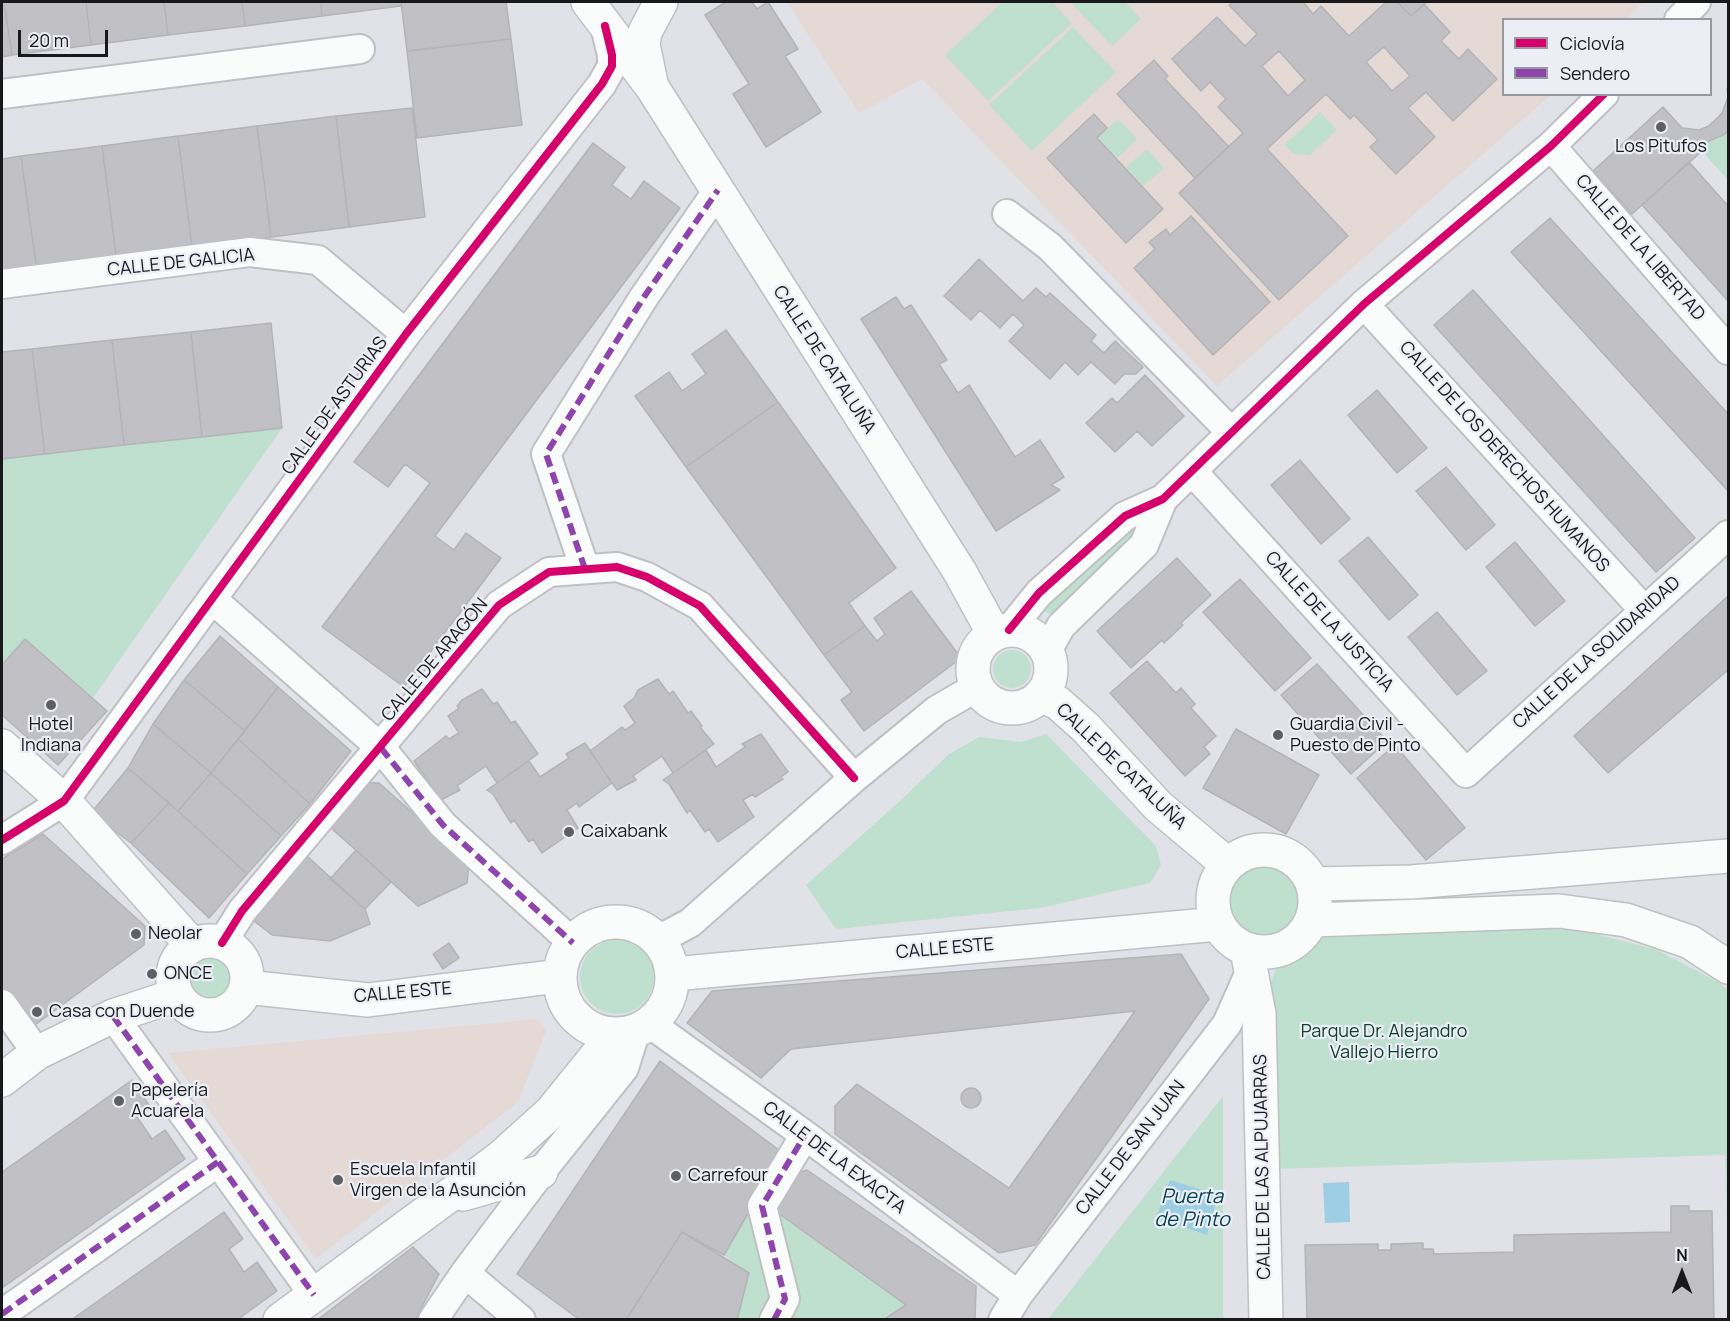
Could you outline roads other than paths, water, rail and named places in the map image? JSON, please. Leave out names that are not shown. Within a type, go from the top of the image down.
[{"type":"main road","points":[[652,87],[642,44],[645,32],[661,2]]},
{"type":"main road","points":[[597,14],[652,87]]},
{"type":"main road","name":"CALLE DE CATALUÑA","points":[[652,87],[960,572],[1001,632]]},
{"type":"main road","points":[[1024,631],[1037,639],[1047,651],[1051,666],[1049,681],[1041,695],[1029,704],[1015,708],[1000,706],[987,699],[977,687],[973,672],[974,657],[982,644],[1001,632],[1024,631]]},
{"type":"main road","name":"CALLE DE CATALUÑA","points":[[1041,695],[1058,703],[1086,728],[1158,806],[1227,864]]},
{"type":"main road","points":[[2,746],[64,801],[207,944],[240,956],[247,976],[246,987],[241,998],[221,1013],[208,1015],[196,1012],[185,1005],[177,995],[173,973],[177,962],[207,944]]},
{"type":"main road","points":[[1249,961],[1265,953],[1283,950],[1301,938],[1313,920],[1316,902],[1313,884],[1299,862],[1275,850],[1249,851],[1227,864],[1215,882],[1212,904],[1218,924],[1249,961],[1259,1014]]},
{"type":"main road","points":[[1313,884],[1411,882],[1728,856]]},
{"type":"main road","points":[[1313,920],[1559,911],[1626,920],[1690,942],[1728,967]]},
{"type":"main road","points":[[280,1320],[500,1158],[551,1112],[633,1029],[663,1010],[670,993],[673,974],[668,956],[658,940],[636,925],[610,922],[584,931],[566,950],[559,976],[563,998],[574,1016],[591,1028],[633,1029]]},
{"type":"main road","name":"CALLE ESTE","points":[[673,974],[1218,924]]},
{"type":"main road","points":[[1259,1014],[1283,950]]},
{"type":"main road","name":"CALLE ESTE","points":[[246,987],[368,1000],[559,976]]},
{"type":"main road","points":[[2,1080],[37,1053],[113,1016],[177,995]]},
{"type":"main road","name":"CALLE DE LAS ALPUJARRAS","points":[[1259,1014],[1266,1320]]},
{"type":"main road","points":[[444,1199],[541,1172]]},
{"type":"street","points":[[1681,18],[1696,2]]},
{"type":"street","name":"CALLE DE ASTURIAS","points":[[64,801],[406,334],[602,84],[612,66],[612,56],[597,14]]},
{"type":"street","points":[[2,94],[360,49]]},
{"type":"street","points":[[1001,632],[1039,593],[1125,516],[1163,499],[1364,304],[1551,146],[1602,96]]},
{"type":"street","name":"CALLE DE LA LIBERTAD","points":[[1551,146],[1728,350]]},
{"type":"street","points":[[585,569],[546,454],[644,297],[718,190]]},
{"type":"street","points":[[1007,214],[1050,247],[1231,432]]},
{"type":"street","name":"CALLE DE GALICIA","points":[[2,284],[250,252],[318,260],[406,334]]},
{"type":"street","name":"CALLE DE LOS DERECHOS HUMANOS","points":[[1364,304],[1644,609]]},
{"type":"street","name":"CALLE DE LA JUSTICIA","points":[[1192,472],[1466,773]]},
{"type":"street","points":[[1047,651],[1061,626],[1144,544],[1163,499]]},
{"type":"street","name":"CALLE DE LA SOLIDARIDAD","points":[[1466,773],[1728,535]]},
{"type":"street","name":"CALLE DE ARAGÓN","points":[[207,944],[242,911],[499,605],[549,572],[617,567],[647,577],[700,606],[854,778]]},
{"type":"street","points":[[212,599],[381,748],[443,825],[573,943]]},
{"type":"street","points":[[658,940],[690,923],[854,778],[937,710],[977,687]]},
{"type":"street","points":[[2,840],[64,801]]},
{"type":"street","name":"CALLE DE SAN JUAN","points":[[1003,1320],[1018,1295],[1227,1024],[1249,961]]},
{"type":"street","points":[[2,1004],[37,1053]]},
{"type":"street","points":[[113,1016],[314,1295]]},
{"type":"street","points":[[433,1320],[465,1273],[541,1172],[624,1068],[633,1029]]},
{"type":"street","name":"CALLE DE LA EXACTA","points":[[633,1029],[805,1135],[1018,1295]]},
{"type":"street","points":[[774,1320],[785,1299],[762,1206],[805,1135]]},
{"type":"street","points":[[2,1314],[218,1162]]},
{"type":"street","points":[[465,1273],[521,1320]]},
{"type":"water","name":"Puerta de Pinto","points":[[1170,1180],[1218,1195],[1207,1235],[1156,1218]]},
{"type":"water","points":[[1349,1182],[1350,1222],[1325,1223],[1323,1183]]},
{"type":"place","name":"Los Pitufos","points":[[1661,127]]},
{"type":"place","name":"Hotel Indiana","points":[[51,705]]},
{"type":"place","name":"Guardia Civil - Puesto de Pinto","points":[[1278,735]]},
{"type":"place","name":"Caixabank","points":[[569,832]]},
{"type":"place","name":"Neolar","points":[[136,934]]},
{"type":"place","name":"ONCE","points":[[152,974]]},
{"type":"place","name":"Casa con Duende","points":[[37,1012]]},
{"type":"place","name":"Papelería Acuarela","points":[[119,1101]]},
{"type":"place","name":"Carrefour","points":[[676,1176]]},
{"type":"place","name":"Escuela Infantil Virgen de la Asunción","points":[[338,1180]]},
{"type":"park label","name":"Parque Dr. Alejandro Vallejo Hierro","points":[[1384,1042]]}]
